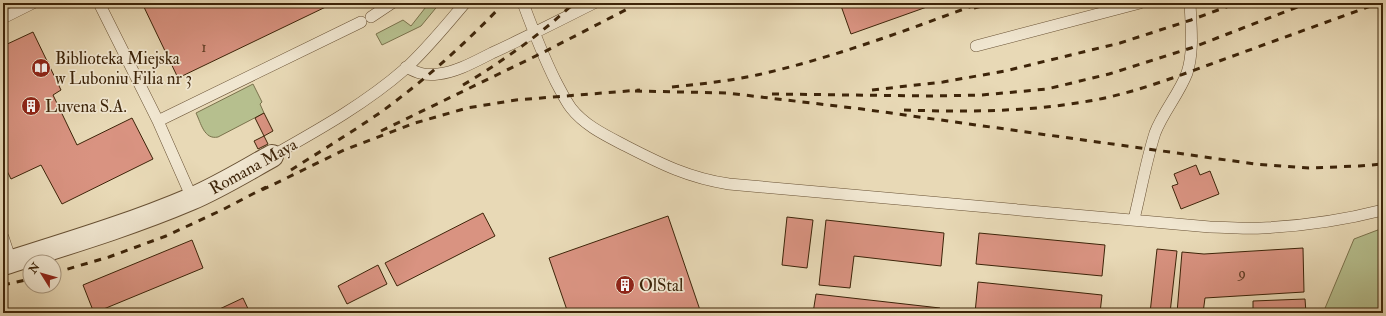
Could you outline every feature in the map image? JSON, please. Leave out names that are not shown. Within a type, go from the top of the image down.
[{"type":"street","name":"Romana Maya","points":[[7,262],[139,220],[192,198],[272,156]]},
{"type":"lane","points":[[3,18],[33,3]]},
{"type":"lane","points":[[99,3],[158,121],[192,198]]},
{"type":"lane","points":[[158,121],[366,20],[392,3]]},
{"type":"lane","name":"Romana Maya","points":[[272,156],[304,138],[376,92],[406,68],[465,3]]},
{"type":"lane","points":[[523,3],[542,53],[571,108],[580,118],[607,136],[670,168],[690,175],[729,184],[1134,219],[1210,227],[1261,228],[1330,221],[1383,210]]},
{"type":"lane","points":[[406,68],[421,74],[439,74],[472,63],[534,34],[594,3]]},
{"type":"lane","points":[[976,46],[1140,3]]},
{"type":"lane","points":[[1134,219],[1156,132],[1163,115],[1181,86],[1187,73],[1191,48],[1190,3]]},
{"type":"lane","points":[[3,237],[7,262]]},
{"type":"green space","points":[[429,3],[440,3],[421,26],[382,45],[376,34],[403,20],[411,26]]},
{"type":"green space","points":[[253,84],[262,102],[260,104],[264,113],[218,137],[209,136],[201,126],[196,113]]},
{"type":"green space","points":[[1383,228],[1383,313],[1323,313],[1354,239]]},
{"type":"building","points":[[142,3],[334,3],[178,78]]},
{"type":"building","points":[[840,3],[938,3],[851,34]]},
{"type":"building","name":"Luvena S.A.","points":[[33,32],[61,90],[53,95],[77,145],[132,118],[153,159],[62,204],[41,165],[11,179],[3,163],[3,46]]},
{"type":"building","points":[[264,113],[273,131],[264,136],[255,118]]},
{"type":"building","points":[[264,136],[268,144],[258,149],[254,141]]},
{"type":"building","points":[[1196,165],[1200,175],[1210,171],[1219,194],[1181,209],[1172,186],[1178,184],[1174,174]]},
{"type":"building","points":[[483,213],[495,236],[397,286],[385,263]]},
{"type":"building","name":"OlStal","points":[[668,216],[701,313],[568,313],[549,258]]},
{"type":"building","points":[[787,217],[813,220],[807,268],[782,265]]},
{"type":"building","points":[[826,220],[944,233],[941,266],[854,256],[850,288],[819,285]]},
{"type":"building","points":[[979,233],[1105,245],[1102,276],[976,264]]},
{"type":"building","points":[[192,240],[203,268],[94,313],[83,285]]},
{"type":"building","points":[[1303,248],[1304,292],[1205,298],[1203,313],[1177,313],[1182,252],[1204,254]]},
{"type":"building","points":[[1157,249],[1177,251],[1170,313],[1150,313]]},
{"type":"building","points":[[378,265],[387,284],[347,304],[338,286]]},
{"type":"building","points":[[978,282],[1102,295],[1100,313],[975,313]]},
{"type":"building","points":[[816,294],[940,308],[939,313],[813,313]]},
{"type":"building","points":[[243,298],[250,313],[211,313]]},
{"type":"building","points":[[1305,299],[1306,313],[1253,313],[1253,301]]},
{"type":"railway","points":[[291,170],[359,127],[397,100],[445,60],[504,3]]},
{"type":"railway","points":[[463,85],[521,47],[574,3]]},
{"type":"railway","points":[[381,131],[542,53],[639,3]]},
{"type":"railway","points":[[672,87],[736,79],[785,68],[870,43],[980,3]]},
{"type":"railway","points":[[974,8],[994,3]]},
{"type":"railway","points":[[872,90],[943,82],[1005,71],[1120,43],[1191,20],[1237,3]]},
{"type":"railway","points":[[772,94],[929,96],[982,95],[1047,89],[1109,74],[1191,48],[1308,3]]},
{"type":"railway","points":[[904,110],[971,111],[1039,108],[1101,99],[1136,90],[1171,78],[1379,3]]},
{"type":"railway","points":[[262,190],[344,150],[415,123],[467,108],[516,100],[640,90]]},
{"type":"railway","points":[[635,91],[727,93],[862,109],[1255,164],[1309,168],[1383,164]]},
{"type":"railway","points":[[62,271],[109,257],[166,236],[222,210],[266,187]]},
{"type":"railway","points":[[3,285],[22,281]]},
{"type":"place","name":"Biblioteka Miejska w Luboniu Filia nr 3","points":[[41,68]]},
{"type":"place","name":"Luvena S.A.","points":[[31,106]]},
{"type":"place","name":"OlStal","points":[[625,285]]}]
